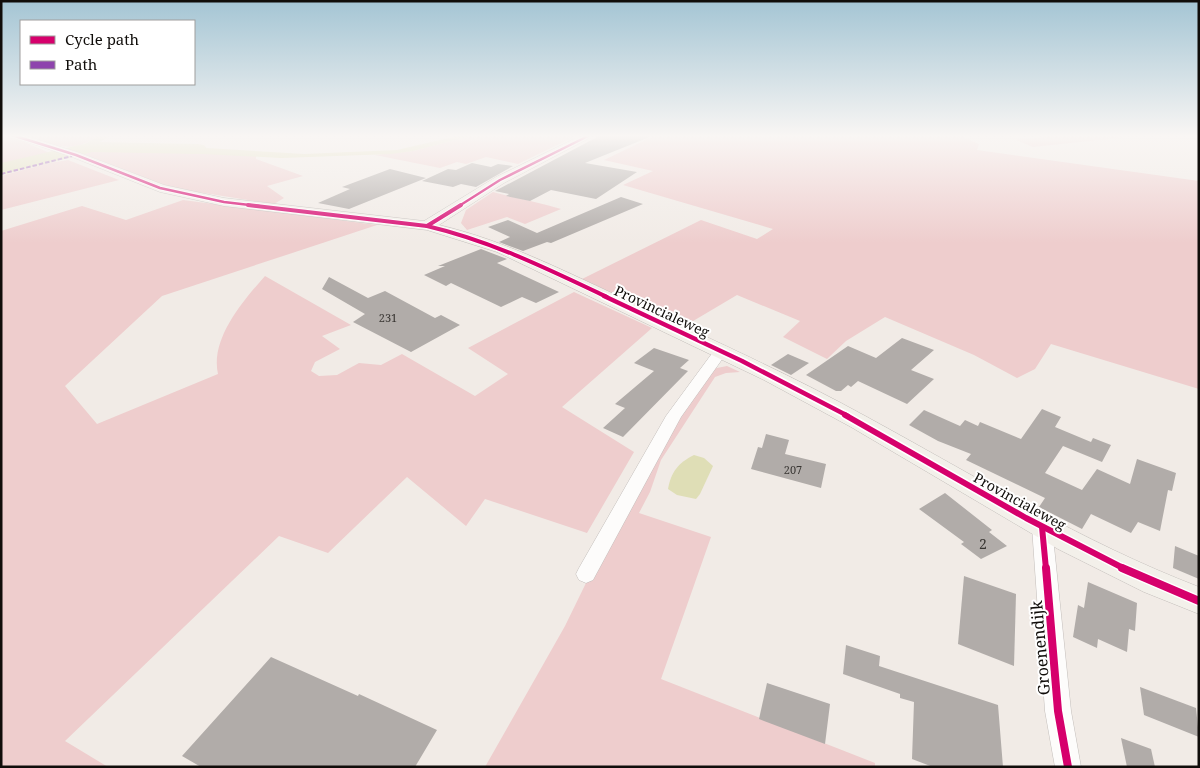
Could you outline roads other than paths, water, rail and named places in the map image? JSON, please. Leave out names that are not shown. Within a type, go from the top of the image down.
[{"type":"street","name":"Provincialeweg","points":[[116,171],[160,188],[191,196],[234,203],[427,226],[458,232],[504,249],[721,351],[856,421],[1042,527],[1155,585],[1199,601]]},
{"type":"street","points":[[427,226],[500,180],[518,171]]},
{"type":"street","name":"Provincialeweg","points":[[586,574],[674,416],[721,351]]},
{"type":"street","name":"Groenendijk","points":[[1042,527],[1058,711],[1068,767]]}]
